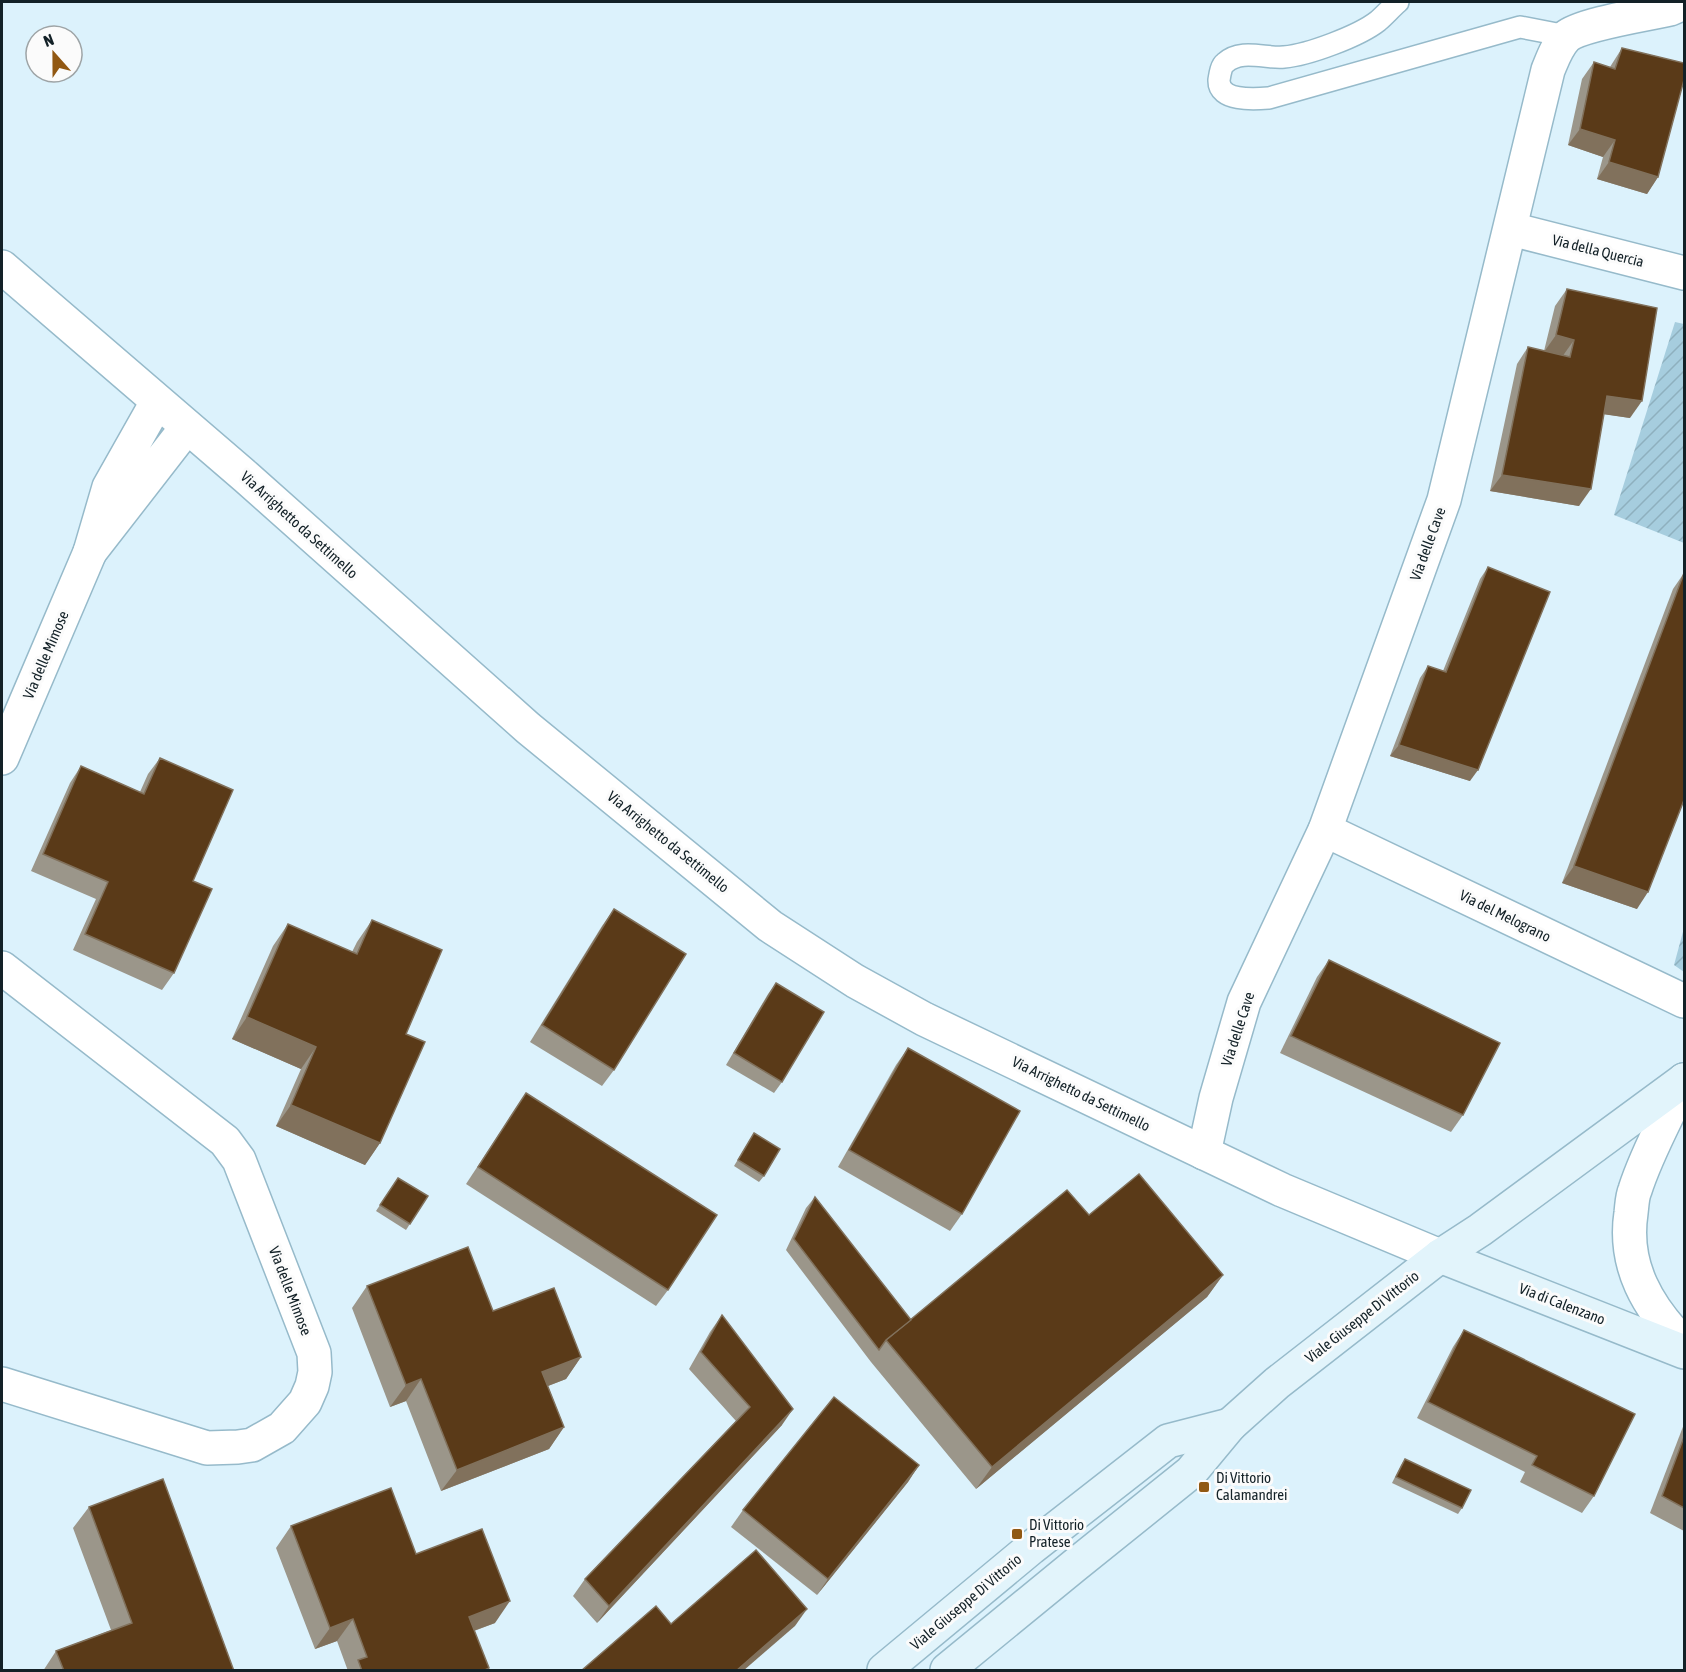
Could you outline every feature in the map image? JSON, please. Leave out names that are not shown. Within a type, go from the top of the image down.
[{"type":"main road","name":"Viale Giuseppe Di Vittorio","points":[[947,1671],[1191,1472],[1230,1425],[1277,1383],[1440,1256],[1480,1230],[1684,1080]]},
{"type":"main road","name":"Via di Calenzano","points":[[1440,1256],[1684,1352]]},
{"type":"main road","name":"Viale Giuseppe Di Vittorio","points":[[884,1671],[1030,1548],[1168,1441],[1230,1425]]},
{"type":"street","points":[[1567,36],[1581,28],[1671,9],[1684,3]]},
{"type":"street","name":"Via delle Cave","points":[[1204,1153],[1216,1098],[1244,1002],[1325,830],[1444,500],[1548,70],[1557,49],[1567,36]]},
{"type":"street","name":"Via della Quercia","points":[[1511,229],[1684,273]]},
{"type":"street","name":"Via Arrighetto da Settimello","points":[[2,267],[528,728],[770,926],[855,981],[924,1019],[1282,1190],[1440,1256]]},
{"type":"street","name":"Via delle Mimose","points":[[2,758],[90,552],[109,487],[158,402]]},
{"type":"street","name":"Via delle Mimose","points":[[90,552],[187,427]]},
{"type":"street","name":"Via del Melograno","points":[[1325,830],[1684,1001]]},
{"type":"street","name":"Via delle Mimose","points":[[2,968],[225,1141],[239,1160],[314,1353],[315,1372],[305,1402],[282,1428],[252,1445],[207,1449],[2,1384]]},
{"type":"street","points":[[1684,1080],[1634,1191],[1629,1224],[1631,1255],[1641,1287],[1660,1318],[1684,1344]]},
{"type":"lane","points":[[1398,2],[1377,22],[1338,42],[1282,58],[1260,55],[1239,56],[1225,63],[1220,71],[1219,84],[1225,93],[1238,98],[1269,98],[1520,27],[1567,36]]},
{"type":"shaded area","points":[[1675,322],[1684,324],[1684,543],[1614,515]]},
{"type":"shaded area","points":[[1684,928],[1684,972],[1674,965]]},
{"type":"building","points":[[1622,48],[1684,63],[1684,80],[1658,177],[1609,162],[1615,140],[1580,129],[1594,62],[1615,69]]},
{"type":"building","points":[[1567,289],[1657,308],[1642,401],[1607,396],[1591,489],[1502,475],[1528,347],[1570,357],[1574,340],[1556,335]]},
{"type":"building","points":[[1488,567],[1550,592],[1478,770],[1399,745],[1428,666],[1446,672]]},
{"type":"building","points":[[1684,573],[1684,800],[1648,892],[1574,866]]},
{"type":"building","points":[[160,758],[233,790],[193,881],[212,889],[174,973],[85,934],[108,882],[43,854],[81,766],[144,794]]},
{"type":"building","points":[[614,909],[686,954],[614,1070],[542,1025]]},
{"type":"building","points":[[372,920],[442,950],[406,1034],[425,1042],[380,1143],[291,1105],[316,1047],[247,1017],[288,924],[357,954]]},
{"type":"building","points":[[1329,960],[1500,1043],[1463,1115],[1291,1036]]},
{"type":"building","points":[[776,983],[824,1012],[782,1082],[734,1053]]},
{"type":"building","points":[[908,1048],[1020,1111],[962,1214],[849,1150]]},
{"type":"building","points":[[526,1093],[717,1215],[668,1290],[478,1167]]},
{"type":"building","points":[[754,1133],[780,1149],[764,1176],[738,1160]]},
{"type":"building","points":[[1139,1174],[1223,1275],[992,1467],[886,1340],[1067,1190],[1089,1215]]},
{"type":"building","points":[[398,1178],[428,1196],[410,1224],[380,1205]]},
{"type":"building","points":[[815,1197],[911,1320],[886,1340],[879,1350],[794,1239]]},
{"type":"building","points":[[468,1247],[493,1311],[554,1288],[581,1357],[542,1372],[564,1427],[457,1470],[421,1379],[406,1385],[367,1286]]},
{"type":"building","points":[[722,1315],[793,1409],[609,1606],[585,1579],[750,1407],[701,1352]]},
{"type":"building","points":[[1464,1330],[1635,1414],[1594,1496],[1532,1465],[1537,1456],[1428,1402]]},
{"type":"building","points":[[834,1397],[919,1465],[828,1579],[743,1510]]},
{"type":"building","points":[[1684,1437],[1684,1508],[1662,1496]]},
{"type":"building","points":[[1405,1459],[1471,1490],[1462,1508],[1396,1477]]},
{"type":"building","points":[[163,1479],[234,1671],[64,1671],[56,1651],[132,1623],[89,1507]]},
{"type":"building","points":[[391,1488],[416,1554],[482,1529],[510,1601],[469,1617],[489,1668],[483,1671],[362,1671],[358,1660],[367,1657],[353,1619],[330,1628],[291,1526]]},
{"type":"building","points":[[756,1550],[807,1609],[736,1671],[581,1671],[656,1606],[671,1624]]},
{"type":"place","name":"Di Vittorio Calamandrei","points":[[1204,1487]]},
{"type":"place","name":"Di Vittorio Pratese","points":[[1017,1534]]}]
